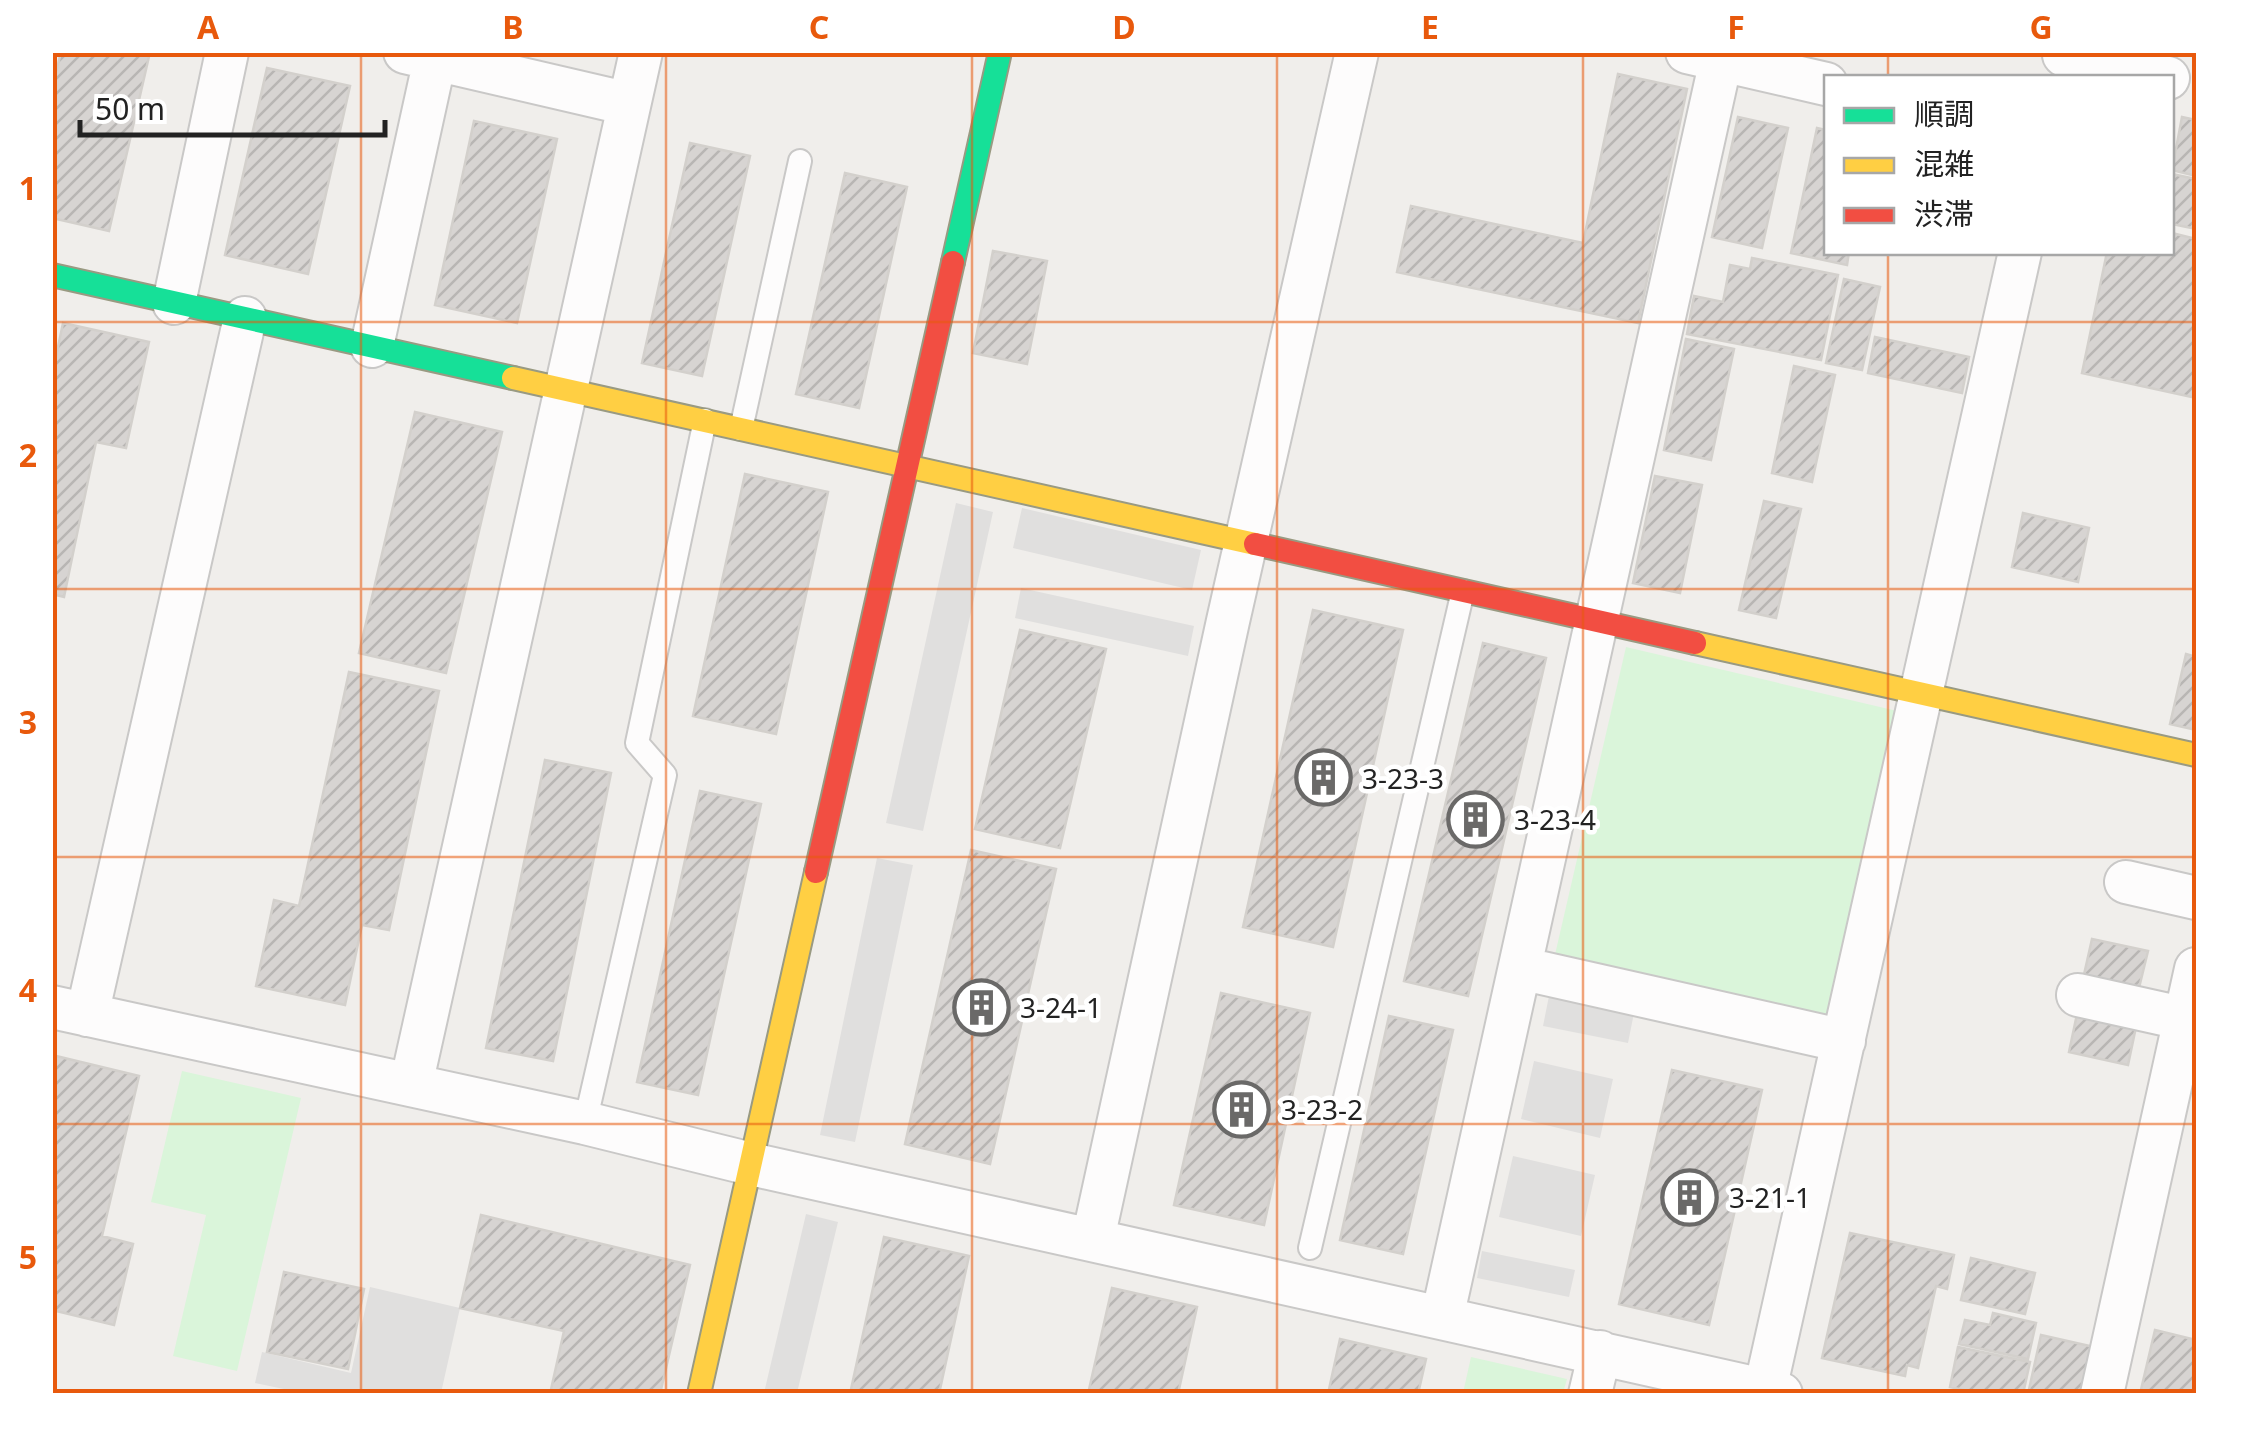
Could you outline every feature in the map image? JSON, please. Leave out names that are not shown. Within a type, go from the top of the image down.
[{"type":"street","points":[[174,304],[227,52]]},
{"type":"street","points":[[410,1085],[640,52]]},
{"type":"street","points":[[699,1394],[1000,52]]},
{"type":"street","points":[[1093,1239],[1357,52]]},
{"type":"street","points":[[372,346],[420,56],[629,104]]},
{"type":"street","points":[[1442,1318],[1596,621],[1704,56],[1824,84]]},
{"type":"street","points":[[2063,62],[2150,75]]},
{"type":"street","points":[[245,318],[70,1011],[1763,1391],[2019,255]]},
{"type":"street","points":[[52,275],[2196,755]]},
{"type":"street","points":[[2126,882],[2196,898]]},
{"type":"street","points":[[1520,968],[1844,1041]]},
{"type":"street","points":[[2102,1394],[2196,969]]},
{"type":"street","points":[[2078,995],[2186,1019]]},
{"type":"street","points":[[1590,1394],[1600,1352]]},
{"type":"lane","points":[[741,429],[800,161]]},
{"type":"lane","points":[[585,1124],[665,775],[637,743],[706,420]]},
{"type":"lane","points":[[1310,1248],[1463,591]]},
{"type":"green space","points":[[1626,647],[1897,711],[1832,1025],[1554,959]]},
{"type":"green space","points":[[182,1071],[301,1098],[237,1371],[173,1356],[206,1215],[151,1202]]},
{"type":"green space","points":[[1471,1357],[1567,1379],[1563,1393],[1463,1393]]},
{"type":"shaded area","points":[[956,503],[993,512],[923,831],[886,823]]},
{"type":"shaded area","points":[[1022,508],[1201,550],[1192,590],[1013,548]]},
{"type":"shaded area","points":[[1021,588],[1194,626],[1188,656],[1015,618]]},
{"type":"shaded area","points":[[877,858],[913,865],[855,1142],[820,1135]]},
{"type":"shaded area","points":[[1550,991],[1635,1008],[1628,1043],[1543,1026]]},
{"type":"shaded area","points":[[1534,1061],[1613,1079],[1600,1138],[1521,1119]]},
{"type":"shaded area","points":[[1513,1156],[1595,1175],[1581,1236],[1499,1217]]},
{"type":"shaded area","points":[[806,1214],[838,1222],[797,1393],[764,1393]]},
{"type":"shaded area","points":[[1482,1251],[1575,1270],[1569,1297],[1477,1278]]},
{"type":"shaded area","points":[[370,1287],[460,1308],[441,1393],[303,1393],[255,1383],[262,1352],[351,1373]]},
{"type":"building","points":[[61,52],[150,52],[109,231],[52,218],[52,89]]},
{"type":"building","points":[[267,68],[350,86],[308,274],[225,255]]},
{"type":"building","points":[[1618,74],[1687,89],[1638,323],[1397,272],[1411,206],[1583,243]]},
{"type":"building","points":[[1738,117],[1788,128],[1762,248],[1712,237]]},
{"type":"building","points":[[2182,117],[2196,120],[2196,176],[2174,170]]},
{"type":"building","points":[[474,121],[557,139],[517,323],[435,305]]},
{"type":"building","points":[[1817,128],[1824,130],[1824,255],[1849,255],[1847,265],[1791,253]]},
{"type":"building","points":[[690,143],[750,156],[702,376],[642,363]]},
{"type":"building","points":[[845,173],[907,187],[859,408],[796,394]]},
{"type":"building","points":[[2174,174],[2196,179],[2196,229],[2174,224]]},
{"type":"building","points":[[2174,234],[2196,239],[2196,398],[2082,373],[2106,255],[2174,255]]},
{"type":"building","points":[[993,251],[1047,261],[1027,364],[973,353]]},
{"type":"building","points":[[1752,258],[1838,275],[1821,360],[1687,334],[1694,296],[1723,302],[1730,265],[1750,269]]},
{"type":"building","points":[[1844,279],[1880,287],[1862,370],[1826,363]]},
{"type":"building","points":[[63,323],[149,342],[126,448],[96,442],[64,597],[52,594],[52,376]]},
{"type":"building","points":[[1875,337],[1969,357],[1962,393],[1868,373]]},
{"type":"building","points":[[1686,339],[1734,349],[1711,460],[1664,450]]},
{"type":"building","points":[[1794,366],[1835,375],[1812,482],[1772,473]]},
{"type":"building","points":[[415,412],[502,432],[446,673],[359,653]]},
{"type":"building","points":[[745,474],[828,492],[776,734],[693,716]]},
{"type":"building","points":[[1655,476],[1702,485],[1680,593],[1633,583]]},
{"type":"building","points":[[1764,501],[1801,509],[1776,618],[1739,610]]},
{"type":"building","points":[[2023,513],[2089,528],[2078,582],[2012,567]]},
{"type":"building","name":"3-23-3","points":[[1313,610],[1403,630],[1333,947],[1243,927]]},
{"type":"building","points":[[1020,630],[1106,649],[1060,848],[975,829]]},
{"type":"building","name":"3-23-4","points":[[1483,643],[1546,658],[1468,996],[1404,981]]},
{"type":"building","points":[[2186,654],[2196,657],[2196,730],[2170,724]]},
{"type":"building","points":[[349,672],[439,691],[389,930],[362,925],[345,1005],[256,986],[274,900],[299,906]]},
{"type":"building","points":[[545,760],[611,773],[553,1061],[486,1048]]},
{"type":"building","points":[[700,791],[761,804],[698,1095],[637,1082]]},
{"type":"building","name":"3-24-1","points":[[971,850],[1056,869],[990,1164],[905,1144]]},
{"type":"building","points":[[2092,939],[2148,951],[2138,992],[2083,979]]},
{"type":"building","name":"3-23-2","points":[[1221,993],[1310,1013],[1264,1225],[1174,1205]]},
{"type":"building","points":[[2077,1014],[2136,1027],[2128,1065],[2069,1052]]},
{"type":"building","points":[[1389,1016],[1453,1030],[1403,1254],[1340,1240]]},
{"type":"building","points":[[52,1055],[139,1076],[102,1236],[133,1244],[114,1325],[52,1310]]},
{"type":"building","name":"3-21-1","points":[[1672,1070],[1762,1090],[1709,1325],[1619,1304]]},
{"type":"building","points":[[481,1215],[690,1265],[660,1394],[550,1394],[564,1331],[460,1308]]},
{"type":"building","points":[[1850,1233],[1954,1255],[1947,1289],[1936,1286],[1918,1368],[1907,1365],[1905,1376],[1822,1358]]},
{"type":"building","points":[[884,1237],[969,1256],[939,1394],[850,1394]]},
{"type":"building","points":[[1971,1258],[2035,1273],[2025,1314],[1961,1300]]},
{"type":"building","points":[[284,1272],[364,1289],[348,1369],[267,1352]]},
{"type":"building","points":[[1112,1288],[1197,1307],[1178,1394],[1088,1394]]},
{"type":"building","points":[[1993,1313],[2036,1323],[2028,1359],[1959,1344],[1965,1320],[1990,1325]]},
{"type":"building","points":[[2155,1330],[2196,1340],[2196,1394],[2140,1394]]},
{"type":"building","points":[[2041,1335],[2094,1347],[2083,1394],[2028,1394]]},
{"type":"building","points":[[1340,1339],[1426,1359],[1418,1394],[1328,1394]]},
{"type":"building","points":[[1958,1347],[2030,1362],[2023,1394],[1982,1394],[1950,1387]]},
{"type":"traffic: fast","points":[[953,262],[1000,52]]},
{"type":"traffic: fast","points":[[52,275],[513,378]]},
{"type":"traffic: slow","points":[[513,378],[1255,544]]},
{"type":"traffic: slow","points":[[1695,643],[2196,755]]},
{"type":"traffic: slow","points":[[699,1394],[816,872]]},
{"type":"traffic: jam","points":[[816,872],[953,262]]},
{"type":"traffic: jam","points":[[1255,544],[1695,643]]},
{"type":"place","name":"3-23-3","points":[[1323,778]]},
{"type":"place","name":"3-23-4","points":[[1475,819]]},
{"type":"place","name":"3-24-1","points":[[981,1007]]},
{"type":"place","name":"3-23-2","points":[[1242,1109]]},
{"type":"place","name":"3-21-1","points":[[1690,1197]]}]
